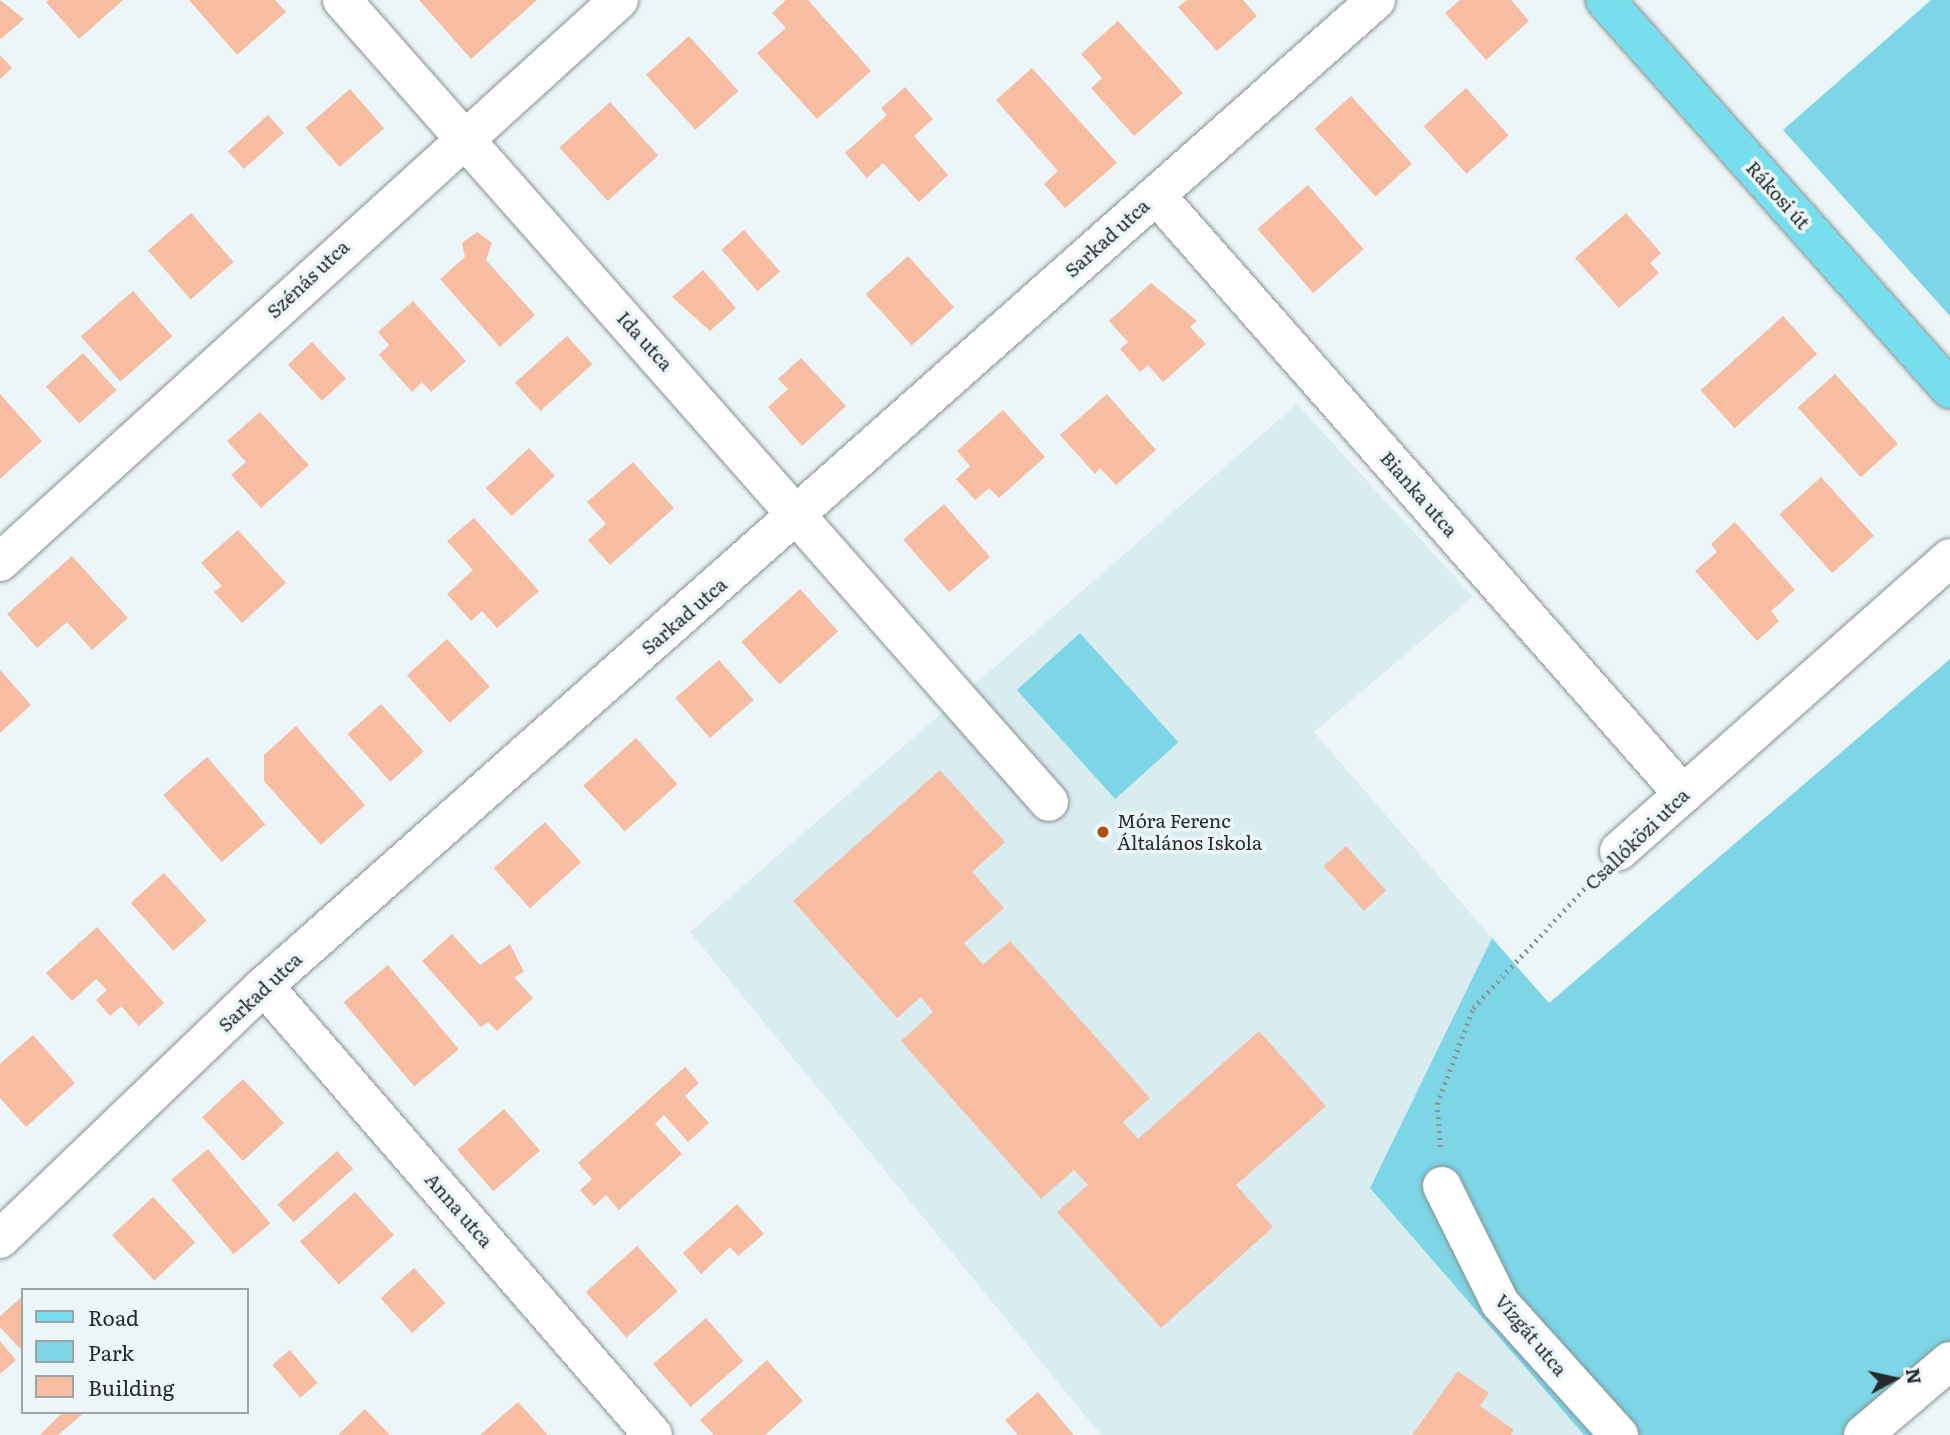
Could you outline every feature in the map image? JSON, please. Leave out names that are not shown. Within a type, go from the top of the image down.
[{"type":"main road","name":"Rákosi út","points":[[1605,0],[1950,389]]},
{"type":"street","name":"Ida utca","points":[[342,0],[799,515],[1049,802]]},
{"type":"street","name":"Szénás utca","points":[[0,562],[463,137],[618,0]]},
{"type":"street","name":"Sarkad utca","points":[[0,1239],[264,986],[799,515],[1376,0]]},
{"type":"street","name":"Bianka utca","points":[[1156,195],[1683,794]]},
{"type":"street","name":"Csallóközi utca","points":[[1619,851],[1950,558]]},
{"type":"street","name":"Anna utca","points":[[264,986],[653,1435]]},
{"type":"street","name":"Vízgát utca","points":[[1442,1186],[1500,1303],[1619,1435]]},
{"type":"street","points":[[1863,1435],[1950,1362]]},
{"type":"path","name":"Csallóközi utca","points":[[1442,1186],[1437,1104],[1473,1008],[1619,851]]},
{"type":"shaded area","name":"Móra Ferenc Általános Iskola","points":[[1297,404],[1473,597],[1314,732],[1492,938],[1370,1188],[1584,1435],[1101,1435],[690,932]]},
{"type":"green space","points":[[1931,0],[1950,0],[1950,316],[1783,130]]},
{"type":"green space","points":[[1080,633],[1178,742],[1115,799],[1017,690]]},
{"type":"green space","points":[[1950,659],[1950,1348],[1853,1435],[1584,1435],[1370,1188],[1492,938],[1549,1003]]},
{"type":"building","points":[[0,0],[24,19],[1,39],[0,38]]},
{"type":"building","points":[[49,0],[123,0],[79,39],[46,2]]},
{"type":"building","points":[[189,0],[275,0],[286,12],[237,55]]},
{"type":"building","points":[[419,0],[537,0],[471,59]]},
{"type":"building","points":[[786,0],[808,0],[871,71],[817,119],[757,53],[786,28],[772,13]]},
{"type":"building","points":[[1187,0],[1243,0],[1257,16],[1217,51],[1178,7]]},
{"type":"building","points":[[1460,0],[1511,0],[1529,21],[1486,60],[1445,13]]},
{"type":"building","points":[[1118,21],[1183,93],[1134,136],[1091,88],[1102,78],[1081,54]]},
{"type":"building","points":[[689,36],[739,91],[695,130],[646,75]]},
{"type":"building","points":[[0,55],[12,68],[0,79]]},
{"type":"building","points":[[1032,68],[1117,163],[1065,208],[1044,184],[1058,171],[996,100]]},
{"type":"building","points":[[905,87],[933,119],[914,136],[948,175],[919,202],[883,163],[867,178],[845,153],[887,115],[881,108]]},
{"type":"building","points":[[1466,88],[1509,136],[1466,174],[1424,126]]},
{"type":"building","points":[[350,89],[384,128],[340,167],[305,128]]},
{"type":"building","points":[[1351,96],[1412,164],[1375,196],[1315,129]]},
{"type":"building","points":[[610,102],[658,156],[608,201],[559,148]]},
{"type":"building","points":[[268,115],[284,133],[244,169],[228,151]]},
{"type":"building","points":[[1308,185],[1364,249],[1313,293],[1257,229]]},
{"type":"building","points":[[191,213],[234,262],[191,299],[148,250]]},
{"type":"building","points":[[1626,213],[1661,253],[1650,263],[1659,273],[1619,308],[1575,258]]},
{"type":"building","points":[[744,230],[780,272],[757,291],[721,250]]},
{"type":"building","points":[[477,232],[492,243],[486,260],[535,315],[500,347],[440,279],[465,257],[462,243]]},
{"type":"building","points":[[908,256],[954,307],[912,345],[866,294]]},
{"type":"building","points":[[703,270],[736,308],[710,331],[672,297]]},
{"type":"building","points":[[1151,283],[1197,321],[1190,327],[1206,344],[1163,382],[1148,365],[1140,372],[1120,349],[1128,342],[1109,321]]},
{"type":"building","points":[[133,291],[172,336],[120,382],[81,336]]},
{"type":"building","points":[[413,301],[466,361],[431,392],[422,382],[412,392],[379,355],[389,345],[378,332]]},
{"type":"building","points":[[1783,316],[1817,354],[1735,428],[1701,390]]},
{"type":"building","points":[[567,336],[592,364],[540,411],[515,383]]},
{"type":"building","points":[[312,342],[346,379],[322,401],[288,365]]},
{"type":"building","points":[[83,353],[116,390],[79,424],[46,386]]},
{"type":"building","points":[[801,358],[846,406],[802,446],[768,407],[788,389],[778,379]]},
{"type":"building","points":[[1835,374],[1898,444],[1861,477],[1798,407]]},
{"type":"building","points":[[0,394],[42,441],[0,479]]},
{"type":"building","points":[[1107,394],[1156,450],[1116,485],[1100,468],[1095,474],[1060,435]]},
{"type":"building","points":[[1003,410],[1045,457],[999,498],[989,488],[975,500],[956,479],[970,466],[957,451]]},
{"type":"building","points":[[260,412],[309,465],[261,508],[231,475],[246,462],[227,441]]},
{"type":"building","points":[[529,448],[555,476],[512,516],[486,488]]},
{"type":"building","points":[[633,462],[674,508],[610,565],[588,540],[606,524],[587,502]]},
{"type":"building","points":[[1821,477],[1874,536],[1832,573],[1779,514]]},
{"type":"building","points":[[944,504],[990,557],[949,592],[903,539]]},
{"type":"building","points":[[474,518],[539,591],[497,628],[482,611],[471,621],[447,594],[473,570],[447,541]]},
{"type":"building","points":[[1735,522],[1795,590],[1771,611],[1779,621],[1757,641],[1695,571],[1717,552],[1711,544]]},
{"type":"building","points":[[238,530],[286,583],[242,623],[214,592],[222,586],[201,563]]},
{"type":"building","points":[[72,556],[128,618],[92,650],[67,622],[37,648],[7,614]]},
{"type":"building","points":[[800,589],[838,631],[779,684],[741,642]]},
{"type":"building","points":[[447,639],[490,687],[450,723],[407,675]]},
{"type":"building","points":[[719,660],[754,700],[710,738],[675,698]]},
{"type":"building","points":[[0,670],[31,705],[0,733]]},
{"type":"building","points":[[381,704],[424,752],[390,782],[348,734]]},
{"type":"building","points":[[296,726],[365,805],[321,845],[264,781],[264,755]]},
{"type":"building","points":[[636,738],[677,784],[625,832],[583,786]]},
{"type":"building","points":[[207,757],[265,824],[222,862],[163,795]]},
{"type":"building","points":[[940,770],[1005,842],[972,872],[1004,908],[964,943],[983,965],[1010,941],[1150,1098],[1123,1122],[1138,1139],[1259,1031],[1326,1106],[1236,1185],[1273,1227],[1161,1328],[1057,1212],[1088,1185],[1074,1170],[1041,1199],[901,1041],[933,1012],[921,997],[897,1018],[793,901]]},
{"type":"building","points":[[545,822],[581,862],[530,908],[494,868]]},
{"type":"building","points":[[1346,846],[1386,891],[1364,911],[1324,866]]},
{"type":"building","points":[[164,873],[207,921],[173,951],[131,903]]},
{"type":"building","points":[[97,927],[164,1003],[139,1026],[121,1006],[110,1016],[96,1000],[107,990],[96,979],[72,1001],[46,973]]},
{"type":"building","points":[[452,934],[480,965],[510,944],[524,972],[514,977],[533,998],[497,1031],[488,1022],[481,1027],[422,961]]},
{"type":"building","points":[[388,965],[459,1049],[414,1087],[344,1002]]},
{"type":"building","points":[[33,1035],[75,1083],[26,1127],[0,1098],[0,1064]]},
{"type":"building","points":[[685,1067],[699,1083],[685,1096],[709,1123],[688,1142],[664,1115],[655,1124],[682,1154],[619,1210],[606,1195],[594,1206],[580,1190],[592,1179],[578,1163]]},
{"type":"building","points":[[243,1079],[284,1123],[243,1161],[202,1117]]},
{"type":"building","points":[[504,1109],[540,1151],[493,1191],[457,1150]]},
{"type":"building","points":[[208,1149],[270,1223],[234,1254],[171,1180]]},
{"type":"building","points":[[337,1151],[353,1169],[294,1222],[278,1205]]},
{"type":"building","points":[[355,1192],[394,1235],[339,1285],[300,1242]]},
{"type":"building","points":[[153,1197],[195,1242],[154,1281],[112,1235]]},
{"type":"building","points":[[737,1204],[764,1234],[738,1256],[730,1247],[701,1274],[683,1253]]},
{"type":"building","points":[[637,1246],[678,1291],[627,1338],[586,1292]]},
{"type":"building","points":[[414,1268],[445,1303],[412,1333],[381,1298]]},
{"type":"building","points":[[21,1298],[21,1350],[0,1327],[0,1316]]},
{"type":"building","points":[[706,1318],[743,1361],[691,1407],[653,1364]]},
{"type":"building","points":[[0,1341],[16,1360],[0,1374]]},
{"type":"building","points":[[290,1350],[318,1383],[300,1398],[272,1365]]},
{"type":"building","points":[[767,1360],[803,1401],[765,1435],[714,1435],[700,1420]]},
{"type":"building","points":[[1458,1371],[1489,1393],[1480,1406],[1514,1430],[1511,1435],[1412,1435]]},
{"type":"building","points":[[1038,1392],[1074,1435],[1018,1435],[1005,1420]]},
{"type":"building","points":[[518,1402],[548,1435],[480,1435]]},
{"type":"building","points":[[365,1409],[390,1435],[338,1435]]},
{"type":"building","points":[[61,1414],[83,1414],[58,1435],[40,1435]]},
{"type":"place","name":"Móra Ferenc Általános Iskola","points":[[1103,832]]}]
